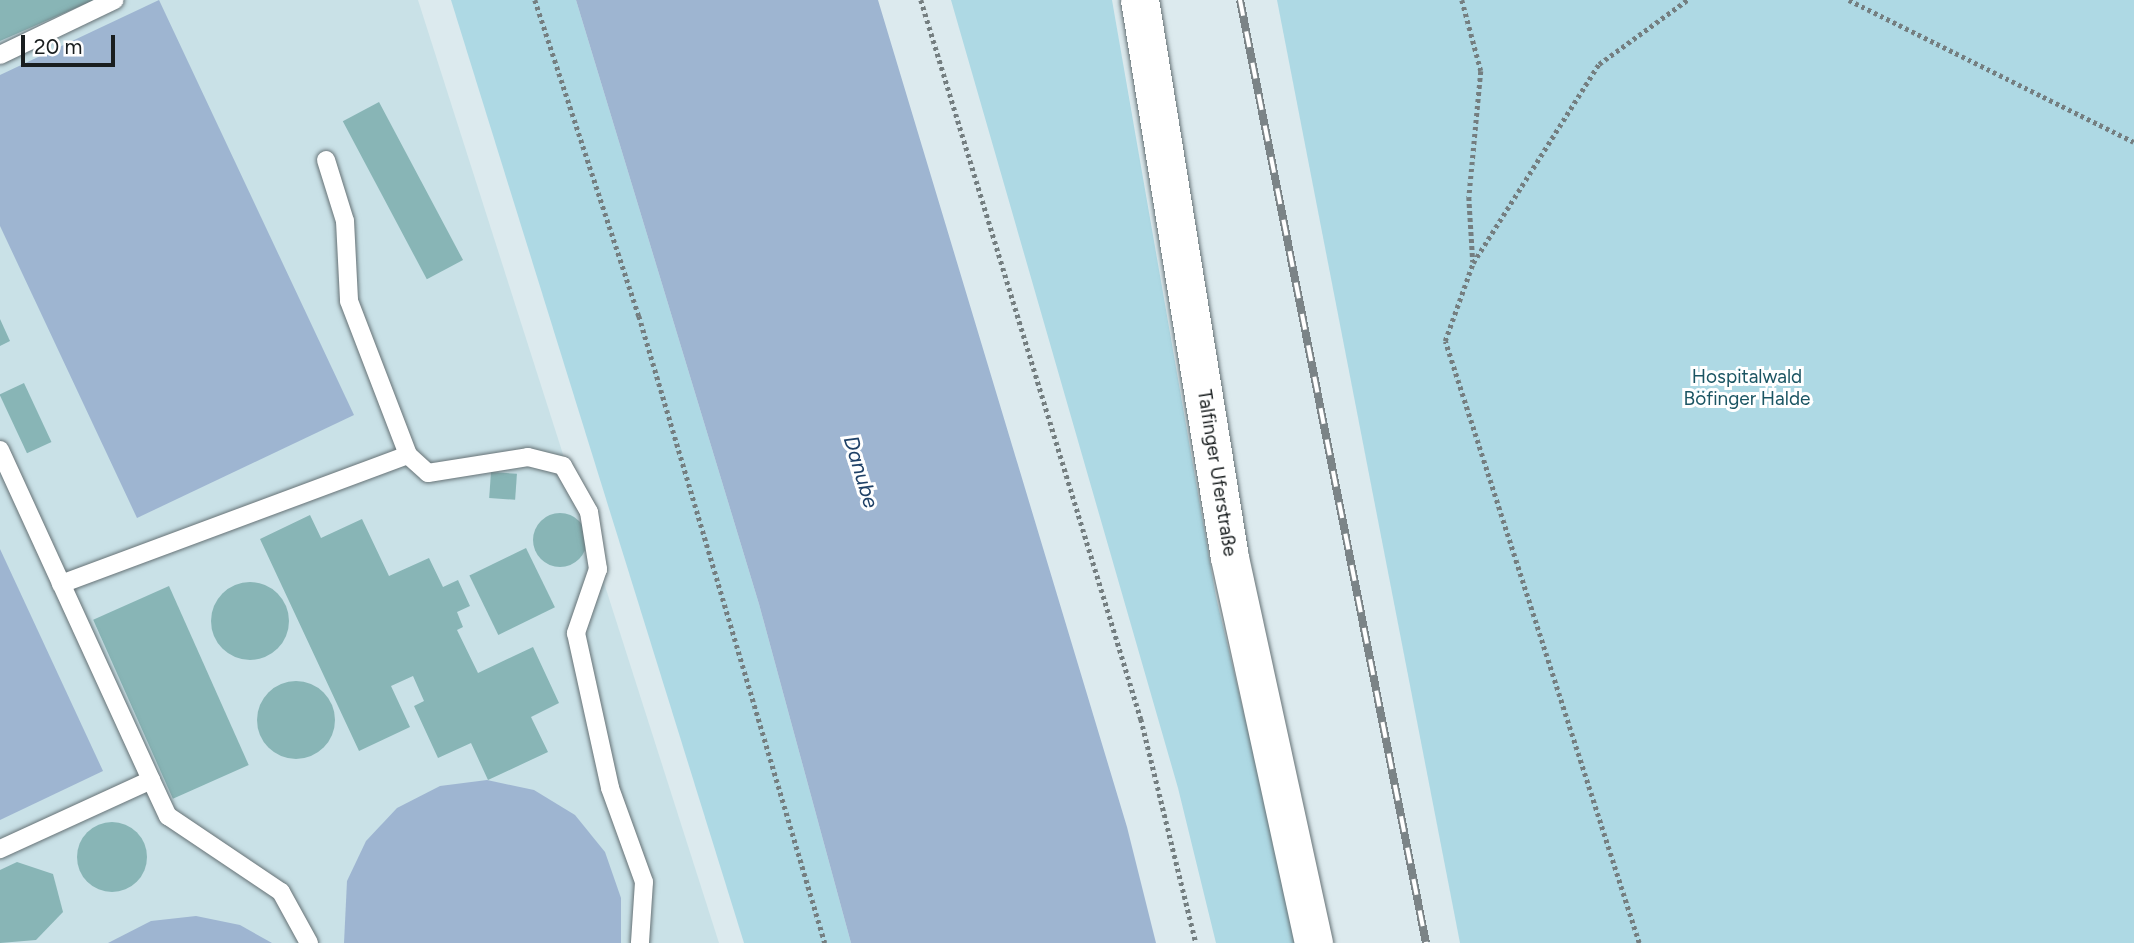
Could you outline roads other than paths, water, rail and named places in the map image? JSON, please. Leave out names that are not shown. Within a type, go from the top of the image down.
[{"type":"street","name":"Talfinger Uferstraße","points":[[1140,0],[1230,558],[1314,943]]},
{"type":"lane","points":[[0,55],[115,0]]},
{"type":"lane","points":[[326,160],[345,221],[349,301],[408,455],[428,473],[528,457],[563,466],[589,512],[598,569],[576,633],[610,788],[644,882],[640,943]]},
{"type":"lane","points":[[0,450],[169,817],[281,892],[309,943]]},
{"type":"lane","points":[[61,584],[408,455]]},
{"type":"lane","points":[[0,849],[151,780]]},
{"type":"water","points":[[159,0],[354,415],[137,518],[0,226],[0,75]]},
{"type":"water","name":"Danube","points":[[576,0],[878,0],[1127,827],[1156,943],[851,943],[759,604]]},
{"type":"water","points":[[0,549],[103,771],[0,820]]},
{"type":"water","points":[[487,780],[534,790],[575,815],[605,852],[621,898],[621,943],[344,943],[347,881],[366,841],[397,808],[440,786]]},
{"type":"water","points":[[196,916],[240,925],[272,943],[108,943],[151,921]]},
{"type":"railway","points":[[1240,0],[1426,943]]},
{"type":"park label","name":"Hospitalwald Böfinger Halde","points":[[1747,388]]}]
